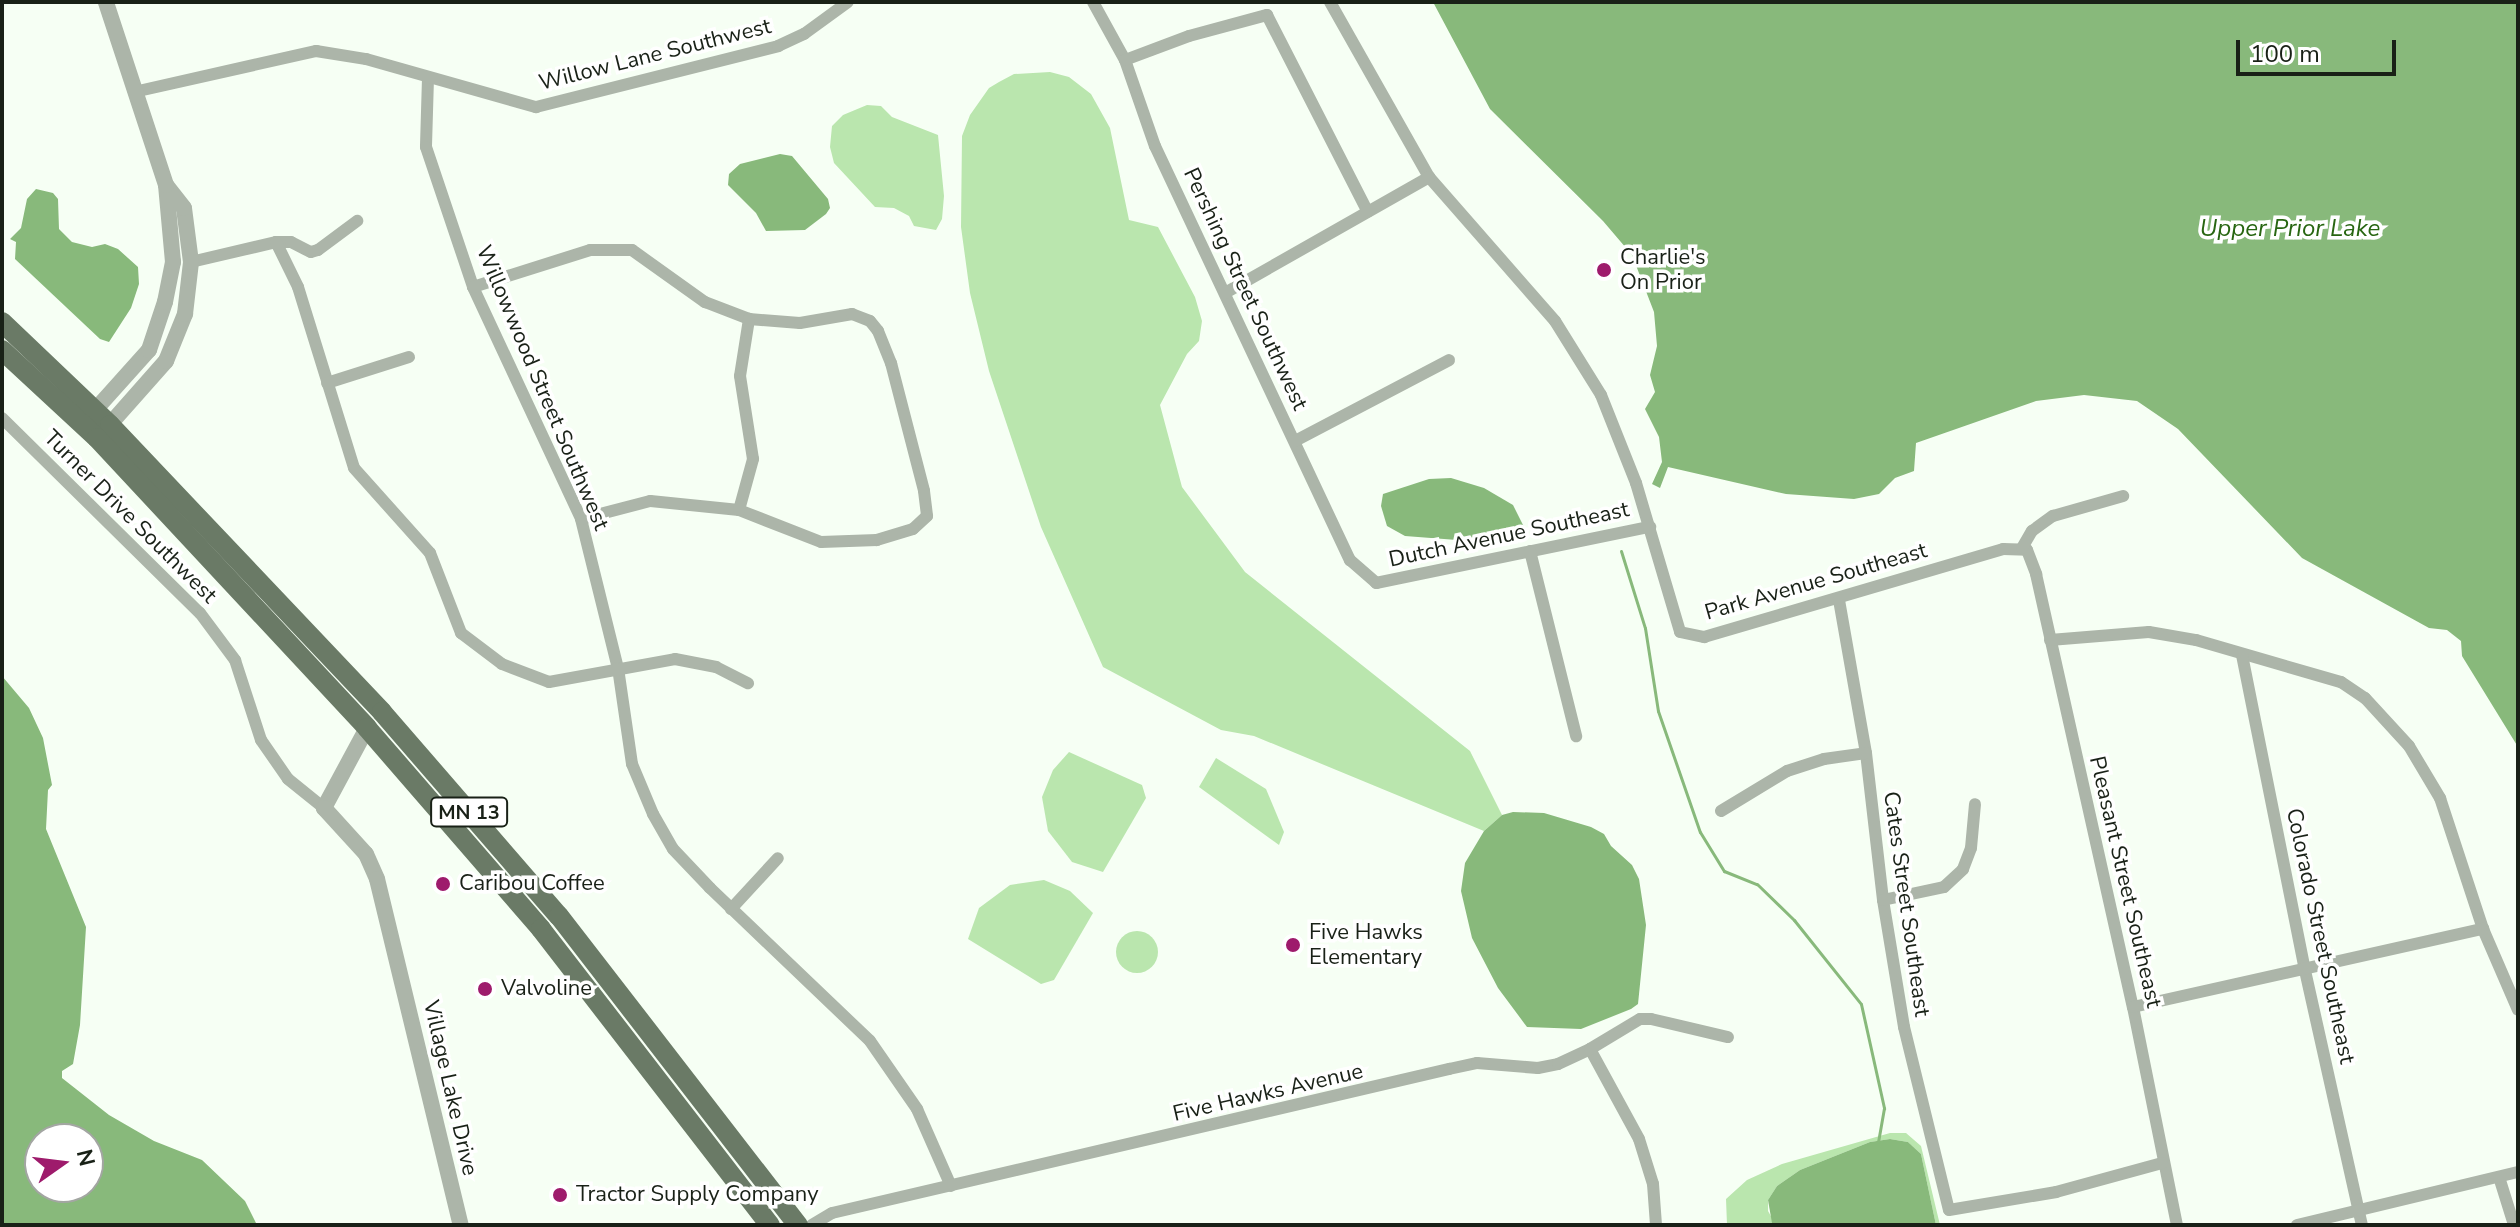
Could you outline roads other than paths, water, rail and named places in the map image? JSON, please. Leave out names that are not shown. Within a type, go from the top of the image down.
[{"type":"main road","name":"MN 13","points":[[2,322],[367,728],[541,929],[770,1225]]},
{"type":"main road","name":"MN 13","points":[[2,350],[96,424],[382,712],[559,916],[798,1225]]},
{"type":"street","points":[[96,424],[149,350],[165,302],[173,262],[166,185],[106,2]]},
{"type":"street","name":"Willow Lane Southwest","points":[[134,92],[316,51],[366,59],[536,107],[778,46],[804,34],[848,2]]},
{"type":"street","name":"Pershing Street Southwest","points":[[1093,2],[1125,60],[1155,146],[1350,560],[1376,583]]},
{"type":"street","points":[[1330,2],[1429,177],[1555,321],[1601,395],[1650,527]]},
{"type":"street","points":[[1125,60],[1189,36],[1267,15],[1368,212]]},
{"type":"street","name":"Willowwood Street Southwest","points":[[428,78],[426,147],[473,287],[581,519],[618,668],[632,764],[653,814],[673,849],[731,909],[870,1041],[917,1109],[951,1186]]},
{"type":"street","points":[[1225,293],[1429,177]]},
{"type":"street","points":[[96,424],[166,361],[185,314],[191,262],[184,208],[166,185]]},
{"type":"street","points":[[191,262],[276,242],[291,242],[305,250],[318,250],[357,221]]},
{"type":"street","points":[[276,242],[298,287],[354,468],[430,553],[461,633],[502,664],[549,682],[675,659],[716,667],[748,683]]},
{"type":"street","points":[[473,287],[590,250],[632,250],[705,302],[749,319],[800,323],[852,314],[870,321],[878,331],[891,363],[924,491],[927,516],[913,529],[877,540],[821,542],[739,510],[650,501],[581,519]]},
{"type":"street","points":[[739,510],[753,459],[740,376],[749,319]]},
{"type":"street","points":[[327,383],[409,357]]},
{"type":"street","points":[[1295,441],[1449,360]]},
{"type":"street","name":"Turner Drive Southwest","points":[[2,418],[200,613],[235,660],[261,740],[288,779],[324,808]]},
{"type":"street","points":[[2024,549],[2032,531],[2053,516],[2123,496]]},
{"type":"street","name":"Dutch Avenue Southeast","points":[[1376,583],[1650,527]]},
{"type":"street","name":"Park Avenue Southeast","points":[[1650,527],[1680,632],[1704,637],[1839,600],[2003,549],[2024,549]]},
{"type":"street","name":"Pleasant Street Southeast","points":[[2024,549],[2036,574],[2133,1007],[2162,1163],[2177,1225]]},
{"type":"street","points":[[1530,551],[1576,736]]},
{"type":"street","name":"Cates Street Southeast","points":[[1839,600],[1866,753],[1883,900],[1904,1027],[1949,1210],[2056,1192],[2162,1163]]},
{"type":"street","points":[[2050,640],[2149,632],[2196,640],[2341,682],[2365,698],[2409,746],[2440,798],[2483,929],[2518,1010]]},
{"type":"street","name":"Colorado Street Southeast","points":[[2242,655],[2304,966],[2362,1225]]},
{"type":"street","points":[[324,808],[367,728]]},
{"type":"street","points":[[1721,811],[1787,771],[1824,759],[1866,753]]},
{"type":"street","points":[[1883,900],[1944,887],[1963,869],[1971,848],[1975,804]]},
{"type":"street","name":"Village Lake Drive","points":[[324,808],[366,854],[377,879],[461,1225]]},
{"type":"street","points":[[731,909],[778,858]]},
{"type":"street","points":[[2133,1007],[2304,966],[2483,929]]},
{"type":"street","name":"Five Hawks Avenue","points":[[812,1225],[832,1213],[1477,1063],[1538,1068],[1573,1059],[1640,1019],[1728,1037]]},
{"type":"street","points":[[1590,1049],[1639,1139],[1653,1184],[1656,1225]]},
{"type":"street","points":[[2297,1225],[2518,1172]]},
{"type":"street","points":[[2499,1177],[2514,1225]]},
{"type":"water","name":"Upper Prior Lake","points":[[1433,2],[2518,2],[2518,747],[2462,656],[2461,641],[2447,630],[2429,628],[2302,558],[2178,429],[2137,401],[2084,395],[2036,401],[1916,443],[1914,471],[1895,478],[1879,494],[1854,499],[1786,494],[1668,467],[1660,488],[1652,484],[1662,462],[1659,437],[1645,409],[1655,392],[1650,375],[1657,346],[1654,312],[1632,255],[1603,221],[1490,109]]},
{"type":"water","points":[[780,154],[792,156],[828,199],[830,208],[826,214],[805,230],[766,231],[756,213],[728,185],[729,174],[740,164]]},
{"type":"water","points":[[36,189],[53,193],[58,199],[59,229],[72,242],[92,247],[105,244],[118,249],[138,267],[139,284],[131,308],[109,342],[100,339],[15,259],[16,242],[10,239],[21,228],[27,199]]},
{"type":"water","points":[[1451,478],[1484,488],[1513,505],[1525,529],[1522,535],[1496,543],[1405,536],[1387,526],[1381,506],[1383,494],[1429,479]]},
{"type":"water","points":[[2,676],[29,708],[43,738],[52,785],[48,790],[46,829],[86,927],[80,1025],[73,1064],[62,1071],[62,1078],[109,1115],[154,1141],[202,1160],[245,1201],[257,1225],[2,1225]]},
{"type":"water","points":[[1513,812],[1544,813],[1591,827],[1604,834],[1611,846],[1632,865],[1639,879],[1646,925],[1638,1004],[1631,1009],[1581,1029],[1527,1027],[1498,988],[1472,938],[1461,891],[1465,863],[1484,831],[1502,815]]},
{"type":"water","points":[[1890,1139],[1908,1142],[1921,1154],[1936,1225],[1772,1223],[1768,1200],[1777,1186],[1800,1170],[1870,1142]]},
{"type":"waterway","points":[[1621,551],[1645,628],[1658,711],[1700,832],[1724,871],[1757,884],[1794,920],[1861,1004],[1884,1108],[1878,1141]]},
{"type":"place","name":"Charlie's On Prior","points":[[1604,270]]},
{"type":"place","name":"Caribou Coffee","points":[[443,884]]},
{"type":"place","name":"Five Hawks Elementary","points":[[1293,945]]},
{"type":"place","name":"Valvoline","points":[[485,989]]},
{"type":"place","name":"Tractor Supply Company","points":[[560,1195]]}]
